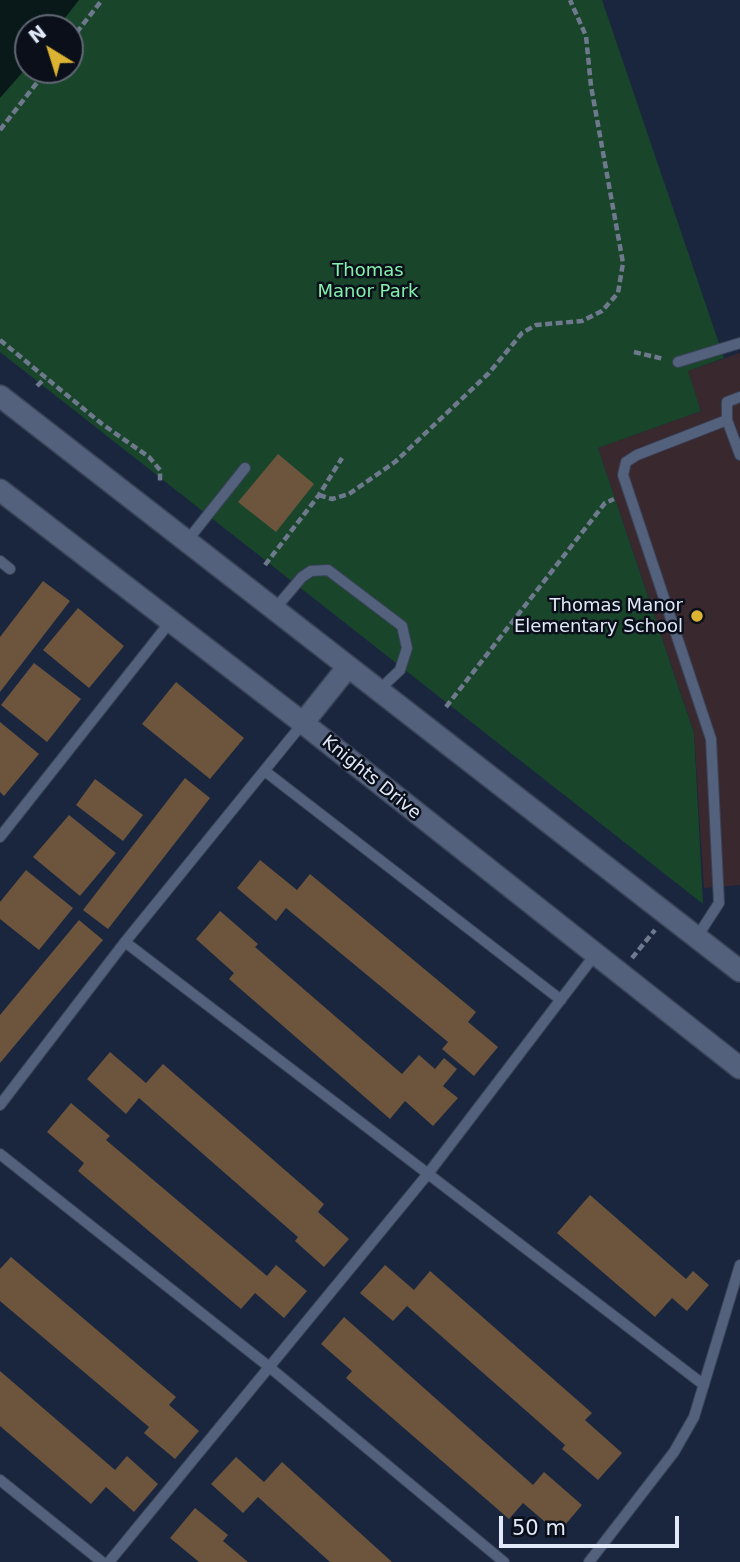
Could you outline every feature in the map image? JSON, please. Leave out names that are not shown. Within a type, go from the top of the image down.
[{"type":"street","points":[[0,396],[740,971]]},
{"type":"street","name":"Knights Drive","points":[[0,490],[303,723],[594,956],[740,1068]]},
{"type":"street","points":[[303,723],[347,668]]},
{"type":"lane","points":[[678,362],[740,343]]},
{"type":"lane","points":[[740,397],[727,402],[727,420],[740,456]]},
{"type":"lane","points":[[697,937],[719,903],[711,739],[623,475],[626,461],[637,454],[727,420]]},
{"type":"lane","points":[[187,541],[245,468]]},
{"type":"lane","points":[[0,561],[10,569]]},
{"type":"lane","points":[[274,610],[302,577],[311,571],[328,570],[402,626],[407,648],[400,670],[378,692]]},
{"type":"lane","points":[[0,837],[170,622]]},
{"type":"lane","points":[[0,1105],[125,942],[266,772],[303,723]]},
{"type":"lane","points":[[266,772],[561,1000]]},
{"type":"lane","points":[[125,942],[704,1385]]},
{"type":"lane","points":[[108,1562],[427,1175],[594,956]]},
{"type":"lane","points":[[0,1154],[268,1366],[504,1562]]},
{"type":"lane","points":[[589,1562],[674,1452],[694,1417],[740,1265]]},
{"type":"lane","points":[[0,1480],[102,1562]]},
{"type":"path","points":[[84,23],[102,0]]},
{"type":"path","points":[[319,495],[332,499],[349,494],[395,462],[489,373],[522,333],[536,325],[582,321],[603,311],[618,293],[623,263],[592,86],[586,36],[569,0]]},
{"type":"path","points":[[0,130],[36,84]]},
{"type":"path","points":[[0,341],[149,457],[160,470],[160,483]]},
{"type":"path","points":[[634,352],[678,362]]},
{"type":"path","points":[[37,386],[45,378]]},
{"type":"path","points":[[265,565],[319,495],[342,458]]},
{"type":"path","points":[[446,707],[605,503],[629,493]]},
{"type":"path","points":[[629,961],[656,928]]},
{"type":"shaded area","points":[[0,0],[79,0],[68,14],[14,14],[14,82],[0,98]]},
{"type":"shaded area","name":"Thomas Manor Elementary School","points":[[740,353],[740,885],[704,888],[694,732],[598,448],[701,411],[688,371]]},
{"type":"green space","name":"Thomas Manor Park","points":[[0,0],[602,0],[724,358],[688,371],[701,411],[598,448],[694,733],[703,904],[0,352]]},
{"type":"building","points":[[278,454],[314,484],[276,532],[238,502]]},
{"type":"building","points":[[43,581],[70,601],[0,692],[0,637]]},
{"type":"building","points":[[78,608],[124,646],[89,688],[43,650]]},
{"type":"building","points":[[34,663],[81,699],[47,742],[1,705]]},
{"type":"building","points":[[176,682],[244,738],[210,779],[142,724]]},
{"type":"building","points":[[0,722],[39,754],[4,796],[0,792]]},
{"type":"building","points":[[185,778],[210,798],[108,929],[83,910]]},
{"type":"building","points":[[95,779],[143,815],[123,841],[76,805]]},
{"type":"building","points":[[69,815],[116,853],[80,896],[33,857]]},
{"type":"building","points":[[260,860],[297,890],[310,874],[476,1012],[468,1022],[498,1047],[474,1076],[442,1049],[448,1042],[286,908],[276,921],[237,888]]},
{"type":"building","points":[[26,870],[73,908],[39,950],[0,919],[0,902]]},
{"type":"building","points":[[220,911],[258,944],[255,947],[402,1074],[419,1055],[435,1069],[444,1058],[457,1069],[443,1086],[458,1098],[433,1126],[405,1101],[390,1119],[229,979],[234,973],[196,939]]},
{"type":"building","points":[[79,920],[103,940],[0,1063],[0,1015]]},
{"type":"building","points":[[110,1052],[146,1083],[163,1064],[324,1204],[318,1212],[349,1239],[324,1267],[295,1241],[298,1237],[139,1098],[126,1114],[87,1079]]},
{"type":"building","points":[[71,1103],[110,1136],[106,1140],[267,1276],[276,1265],[307,1291],[284,1318],[255,1293],[241,1309],[78,1171],[84,1163],[47,1132]]},
{"type":"building","points":[[590,1195],[686,1279],[693,1271],[709,1285],[687,1311],[672,1298],[655,1317],[557,1233]]},
{"type":"building","points":[[11,1257],[176,1397],[169,1405],[199,1431],[175,1459],[144,1433],[149,1427],[0,1301],[0,1269]]},
{"type":"building","points":[[385,1265],[414,1290],[430,1271],[592,1413],[585,1420],[622,1453],[598,1480],[562,1449],[565,1445],[407,1306],[393,1321],[360,1293]]},
{"type":"building","points":[[344,1317],[533,1485],[544,1472],[582,1505],[558,1533],[523,1503],[509,1519],[346,1378],[352,1371],[321,1344]]},
{"type":"building","points":[[0,1371],[115,1470],[127,1456],[158,1484],[134,1512],[106,1487],[91,1504],[0,1426]]},
{"type":"building","points":[[236,1457],[264,1482],[282,1462],[392,1562],[330,1562],[258,1497],[243,1513],[211,1484]]},
{"type":"building","points":[[195,1508],[228,1535],[223,1541],[248,1562],[199,1562],[170,1538]]},
{"type":"place","name":"Thomas Manor Elementary School","points":[[697,616]]}]
